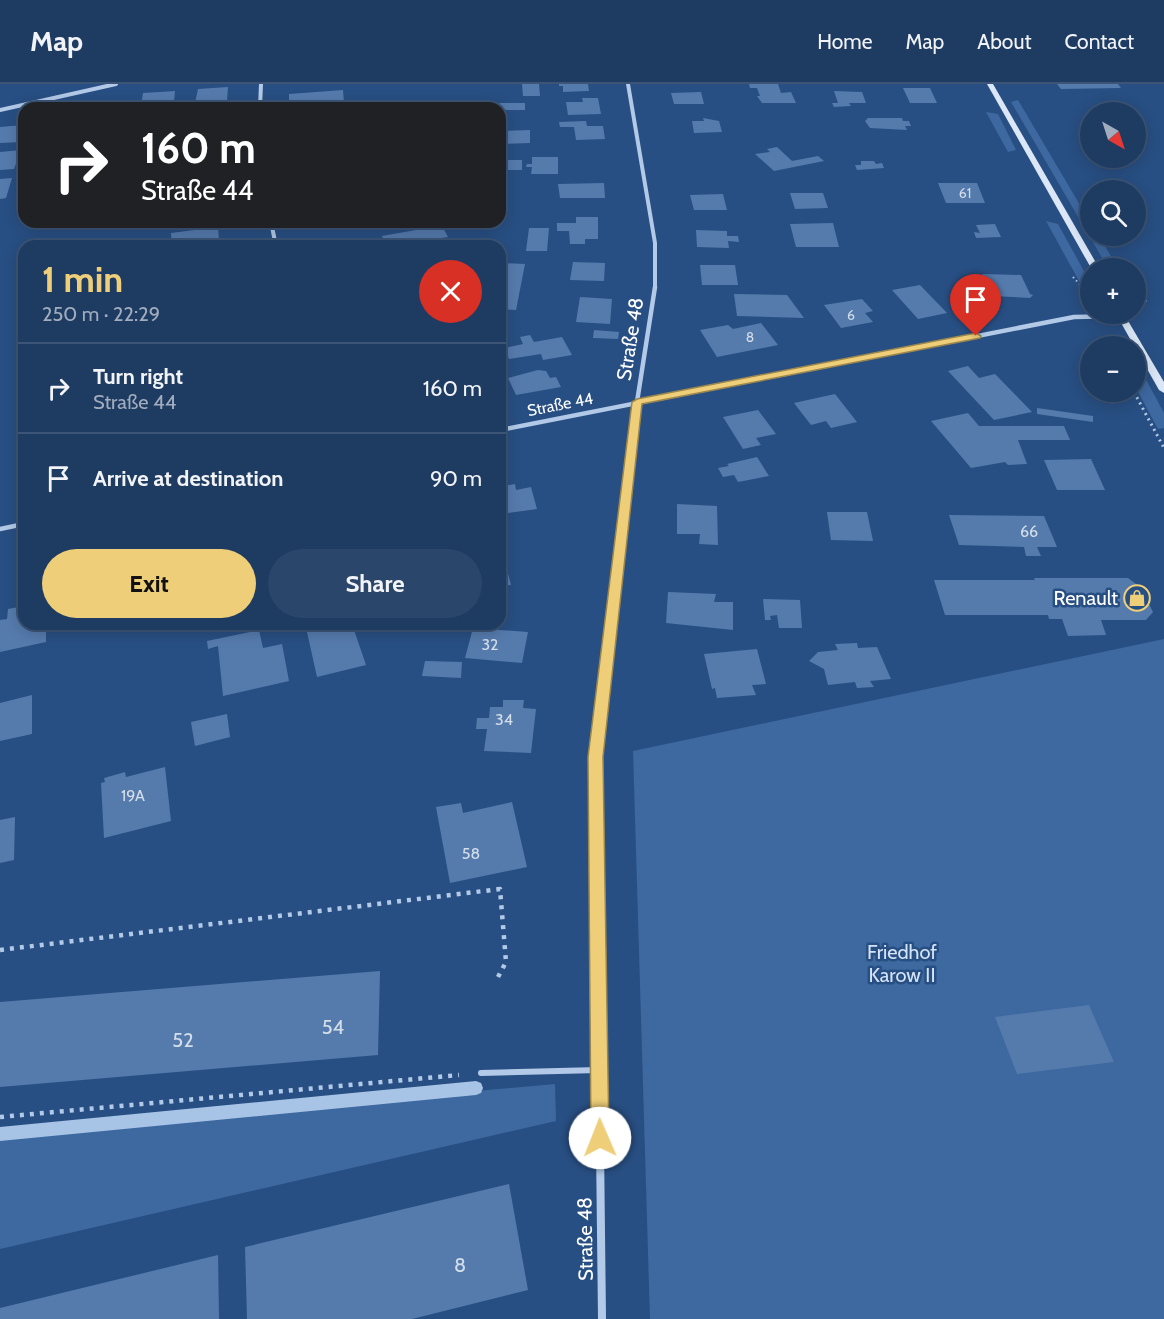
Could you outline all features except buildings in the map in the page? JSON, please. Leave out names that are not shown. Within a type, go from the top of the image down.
[{"type":"main road","points":[[990,84],[1089,258]]},
{"type":"main road","points":[[1126,324],[1164,390]]},
{"type":"street","points":[[36,102],[116,84]]},
{"type":"street","points":[[260,102],[261,84]]},
{"type":"street","name":"Straße 48","points":[[602,1319],[596,757],[637,402],[656,281],[655,243],[628,84]]},
{"type":"street","points":[[0,110],[18,106]]},
{"type":"street","name":"Straße 44","points":[[506,429],[1080,317]]},
{"type":"street","points":[[0,529],[18,525]]},
{"type":"lane","points":[[481,1073],[599,1070]]},
{"type":"path","points":[[1139,402],[1164,448]]},
{"type":"path","points":[[0,950],[500,889],[506,962],[498,976]]},
{"type":"path","points":[[0,1117],[481,1073]]},
{"type":"green space","points":[[1018,100],[1080,205],[1080,220],[1011,102]]},
{"type":"green space","points":[[986,112],[998,114],[1016,150],[1008,152]]},
{"type":"green space","points":[[1046,221],[1058,224],[1080,264],[1079,281]]},
{"type":"green space","points":[[1095,246],[1105,246],[1112,258],[1102,258]]},
{"type":"green space","points":[[1146,380],[1164,413],[1164,428],[1158,429],[1144,402],[1146,402]]},
{"type":"green space","name":"Friedhof Karow II","points":[[1164,639],[1164,1319],[650,1319],[633,751]]},
{"type":"green space","points":[[555,1084],[556,1121],[0,1249],[0,1134]]},
{"type":"waterway","points":[[0,1134],[476,1088]]},
{"type":"place","name":"Renault","points":[[1137,598]]},
{"type":"route","points":[[600,1138],[596,757],[637,402],[976,336]]}]
